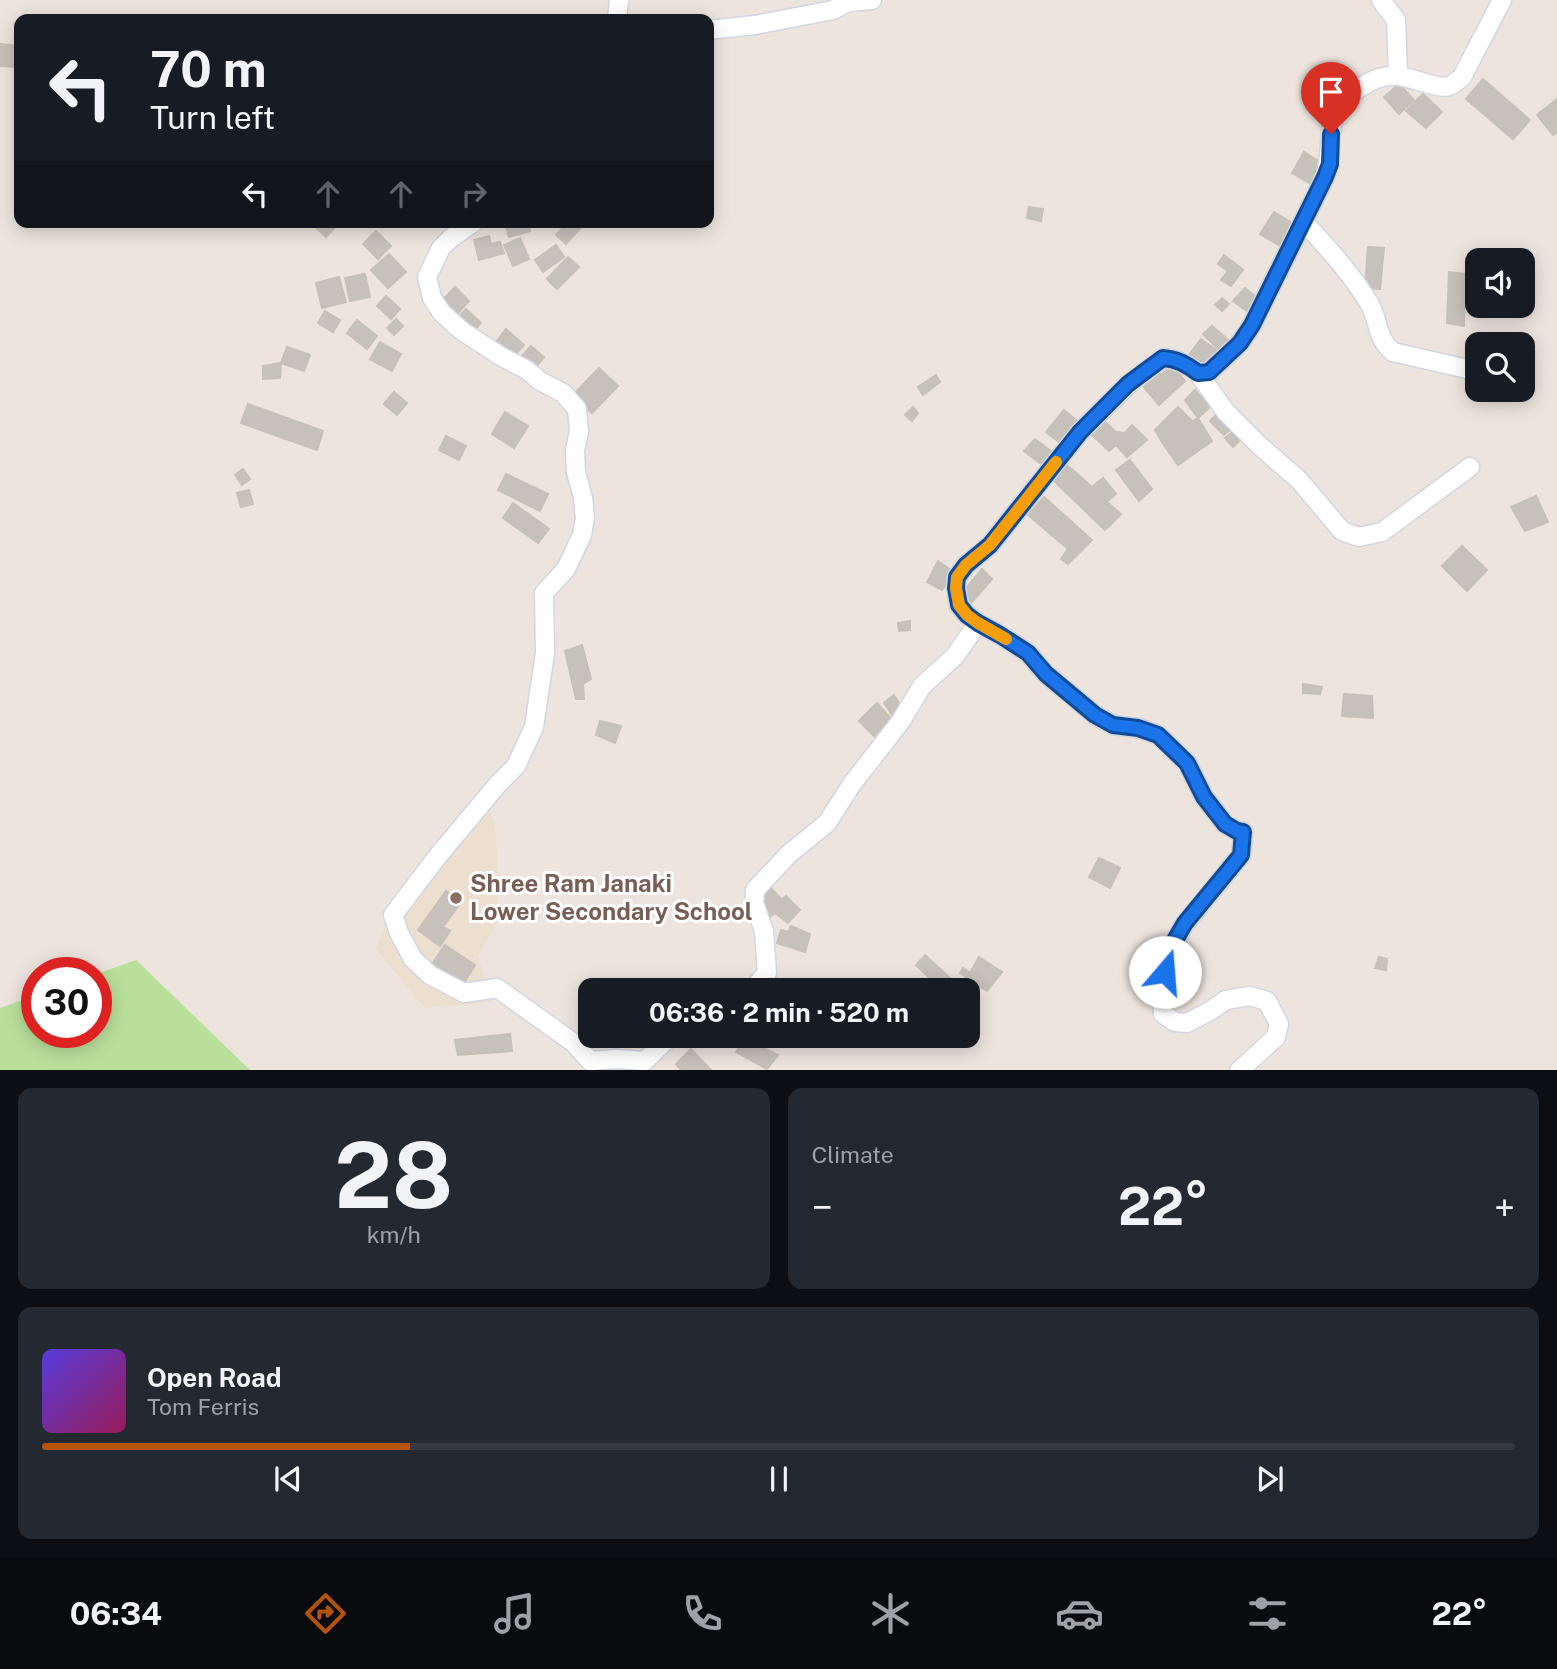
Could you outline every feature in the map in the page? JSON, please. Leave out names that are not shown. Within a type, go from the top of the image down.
[{"type":"street","points":[[714,29],[755,25],[833,10],[848,2],[872,0]]},
{"type":"street","points":[[1381,0],[1396,20],[1398,74]]},
{"type":"street","points":[[1198,373],[1209,372],[1240,343],[1252,325],[1325,177],[1330,164],[1334,118],[1341,102],[1367,83],[1398,74],[1441,87],[1451,86],[1462,77],[1502,0]]},
{"type":"street","points":[[1303,221],[1330,250],[1370,305],[1385,345],[1393,352],[1465,369]]},
{"type":"street","points":[[465,228],[441,248],[427,278],[432,298],[442,313],[462,331],[562,393],[577,409],[579,432],[575,450],[576,472],[585,518],[582,534],[566,569],[544,593],[545,653],[534,727],[516,766],[437,857],[393,915],[399,933],[413,958],[430,975],[464,993],[496,988],[578,1048]]},
{"type":"street","points":[[1239,1070],[1276,1037],[1279,1024],[1267,1001],[1251,996],[1226,1000],[1187,1023],[1175,1022],[1163,1014],[1161,994],[1171,947],[1185,923],[1241,855],[1243,832],[1225,824],[1204,797],[1187,763],[1158,735],[1138,728],[1113,725],[1095,715],[1046,674],[1028,653],[967,615],[959,605],[957,577],[966,565],[990,545],[1080,432],[1128,384],[1163,358],[1185,363],[1198,373],[1226,412],[1299,480],[1342,531],[1351,535],[1359,537],[1382,532],[1470,467]]},
{"type":"street","points":[[763,978],[767,973],[764,931],[754,903],[755,890],[789,853],[827,823],[852,783],[901,721],[922,686],[955,656],[978,623]]},
{"type":"street","points":[[578,1048],[590,1061],[645,1061],[658,1048]]},
{"type":"shaded area","name":"Shree Ram Janaki Lower Secondary School","points":[[483,797],[495,824],[498,872],[498,921],[478,956],[491,1002],[425,1008],[375,948],[389,920]]},
{"type":"green space","points":[[136,960],[250,1070],[0,1070],[0,1008],[21,1001],[21,1048],[112,1048],[112,968]]},
{"type":"building","points":[[0,44],[14,45],[14,67],[0,66]]},
{"type":"building","points":[[1483,79],[1530,120],[1513,139],[1466,99]]},
{"type":"building","points":[[1399,84],[1414,100],[1399,114],[1384,97]]},
{"type":"building","points":[[1423,94],[1442,112],[1426,128],[1406,111]]},
{"type":"building","points":[[1557,99],[1557,133],[1553,135],[1537,115]]},
{"type":"building","points":[[1304,152],[1325,165],[1315,186],[1292,173]]},
{"type":"building","points":[[1029,207],[1043,209],[1041,221],[1027,218]]},
{"type":"building","points":[[1274,212],[1296,225],[1282,247],[1260,234]]},
{"type":"building","points":[[316,228],[334,228],[326,237]]},
{"type":"building","points":[[507,228],[529,228],[530,231],[509,237]]},
{"type":"building","points":[[562,228],[581,228],[566,244],[556,235]]},
{"type":"building","points":[[376,231],[391,246],[378,259],[363,244]]},
{"type":"building","points":[[489,236],[491,244],[500,242],[504,253],[479,260],[474,240]]},
{"type":"building","points":[[520,238],[529,259],[513,266],[504,245]]},
{"type":"building","points":[[556,245],[564,257],[543,272],[535,260]]},
{"type":"building","points":[[1368,247],[1384,248],[1380,289],[1365,288]]},
{"type":"building","points":[[389,254],[406,272],[388,288],[371,270]]},
{"type":"building","points":[[1224,255],[1243,270],[1231,286],[1221,280],[1228,271],[1218,264]]},
{"type":"building","points":[[568,257],[579,267],[557,289],[547,279]]},
{"type":"building","points":[[1449,272],[1465,274],[1464,326],[1447,323]]},
{"type":"building","points":[[365,274],[370,297],[350,301],[345,278]]},
{"type":"building","points":[[339,277],[346,302],[322,308],[316,283]]},
{"type":"building","points":[[455,287],[469,301],[455,316],[440,303]]},
{"type":"building","points":[[1245,288],[1260,300],[1251,314],[1233,301]]},
{"type":"building","points":[[386,296],[400,309],[391,319],[377,306]]},
{"type":"building","points":[[1222,298],[1229,304],[1222,311],[1215,305]]},
{"type":"building","points":[[466,309],[481,323],[471,333],[457,319]]},
{"type":"building","points":[[325,311],[340,320],[333,332],[318,323]]},
{"type":"building","points":[[396,319],[403,326],[394,335],[387,328]]},
{"type":"building","points":[[357,320],[377,336],[367,349],[347,333]]},
{"type":"building","points":[[1212,326],[1233,344],[1222,353],[1203,334]]},
{"type":"building","points":[[506,329],[524,345],[513,357],[496,342]]},
{"type":"building","points":[[1201,339],[1220,353],[1208,369],[1189,355]]},
{"type":"building","points":[[380,342],[401,354],[392,371],[370,359]]},
{"type":"building","points":[[531,346],[544,357],[534,369],[521,357]]},
{"type":"building","points":[[287,347],[310,355],[304,371],[281,363]]},
{"type":"building","points":[[281,363],[280,378],[263,379],[263,366]]},
{"type":"building","points":[[1173,365],[1185,381],[1174,391],[1161,375]]},
{"type":"building","points":[[599,368],[618,386],[592,413],[573,395]]},
{"type":"building","points":[[1159,372],[1174,391],[1159,405],[1143,386]]},
{"type":"building","points":[[936,375],[940,382],[923,395],[918,387]]},
{"type":"building","points":[[1195,390],[1210,407],[1198,418],[1185,400]]},
{"type":"building","points":[[394,392],[407,403],[397,415],[384,404]]},
{"type":"building","points":[[248,404],[323,431],[317,450],[241,423]]},
{"type":"building","points":[[913,407],[918,413],[912,421],[905,415]]},
{"type":"building","points":[[1178,407],[1193,422],[1164,445],[1155,430]]},
{"type":"building","points":[[1064,410],[1082,425],[1063,445],[1046,432]]},
{"type":"building","points":[[505,412],[528,426],[514,448],[492,434]]},
{"type":"building","points":[[1217,414],[1231,429],[1224,435],[1210,421]]},
{"type":"building","points":[[1198,418],[1212,441],[1178,465],[1164,445]]},
{"type":"building","points":[[1105,422],[1116,432],[1125,433],[1132,425],[1147,440],[1127,457],[1116,445],[1109,451],[1091,434]]},
{"type":"building","points":[[1234,431],[1242,438],[1233,447],[1225,438]]},
{"type":"building","points":[[446,436],[466,446],[459,460],[439,450]]},
{"type":"building","points":[[1035,439],[1052,452],[1041,464],[1024,451]]},
{"type":"building","points":[[1130,460],[1152,489],[1139,501],[1116,470]]},
{"type":"building","points":[[1067,465],[1092,487],[1103,478],[1116,494],[1107,502],[1121,514],[1105,530],[1054,481]]},
{"type":"building","points":[[243,469],[250,479],[242,485],[235,475]]},
{"type":"building","points":[[506,474],[548,494],[540,511],[498,490]]},
{"type":"building","points":[[249,490],[253,504],[241,507],[237,493]]},
{"type":"building","points":[[1536,496],[1548,522],[1525,531],[1511,507]]},
{"type":"building","points":[[1044,497],[1092,540],[1068,564],[1061,559],[1068,549],[1028,515]]},
{"type":"building","points":[[513,503],[549,529],[538,543],[503,518]]},
{"type":"building","points":[[1462,546],[1487,570],[1467,591],[1442,566]]},
{"type":"building","points":[[938,561],[955,573],[942,590],[927,582]]},
{"type":"building","points":[[982,569],[992,579],[972,602],[962,593]]},
{"type":"building","points":[[910,621],[910,630],[899,631],[898,623]]},
{"type":"building","points":[[582,645],[591,679],[583,684],[584,699],[576,699],[565,651]]},
{"type":"building","points":[[1303,684],[1322,687],[1320,694],[1303,693]]},
{"type":"building","points":[[1344,694],[1372,696],[1373,718],[1342,716]]},
{"type":"building","points":[[894,695],[903,709],[894,718],[884,703]]},
{"type":"building","points":[[877,703],[894,722],[878,740],[859,721]]},
{"type":"building","points":[[600,721],[621,726],[615,743],[596,735]]},
{"type":"building","points":[[1099,858],[1120,868],[1110,888],[1089,877]]},
{"type":"building","points":[[769,886],[782,900],[786,896],[800,910],[788,923],[775,913],[770,917],[756,905]]},
{"type":"building","points":[[446,891],[461,902],[443,927],[450,931],[440,946],[418,930]]},
{"type":"building","points":[[791,926],[810,934],[805,952],[777,943],[781,930],[788,932]]},
{"type":"building","points":[[445,945],[475,965],[463,984],[432,964]]},
{"type":"building","points":[[925,955],[950,978],[930,978],[916,965]]},
{"type":"building","points":[[979,957],[1002,972],[987,991],[980,986],[980,978],[968,978],[960,973],[963,968],[970,973]]},
{"type":"building","points":[[1379,957],[1387,959],[1386,970],[1375,968]]},
{"type":"building","points":[[510,1034],[512,1051],[458,1055],[455,1040]]},
{"type":"building","points":[[739,1048],[764,1048],[778,1055],[767,1069],[736,1052]]},
{"type":"building","points":[[691,1049],[711,1070],[681,1070],[676,1064]]},
{"type":"slow traffic","points":[[1006,639],[978,623],[959,605],[957,577],[966,565],[990,545],[1056,462]]},
{"type":"place","name":"Shree Ram Janaki Lower Secondary School","points":[[456,898]]},
{"type":"route","points":[[1165,972],[1171,947],[1185,923],[1241,855],[1243,832],[1225,824],[1204,797],[1187,763],[1166,741],[1138,728],[1113,725],[1095,715],[1046,674],[1028,653],[967,615],[959,605],[957,577],[966,565],[990,545],[1080,432],[1128,384],[1163,358],[1185,363],[1198,373],[1209,372],[1240,343],[1283,266],[1325,177],[1330,164],[1331,134]]}]
